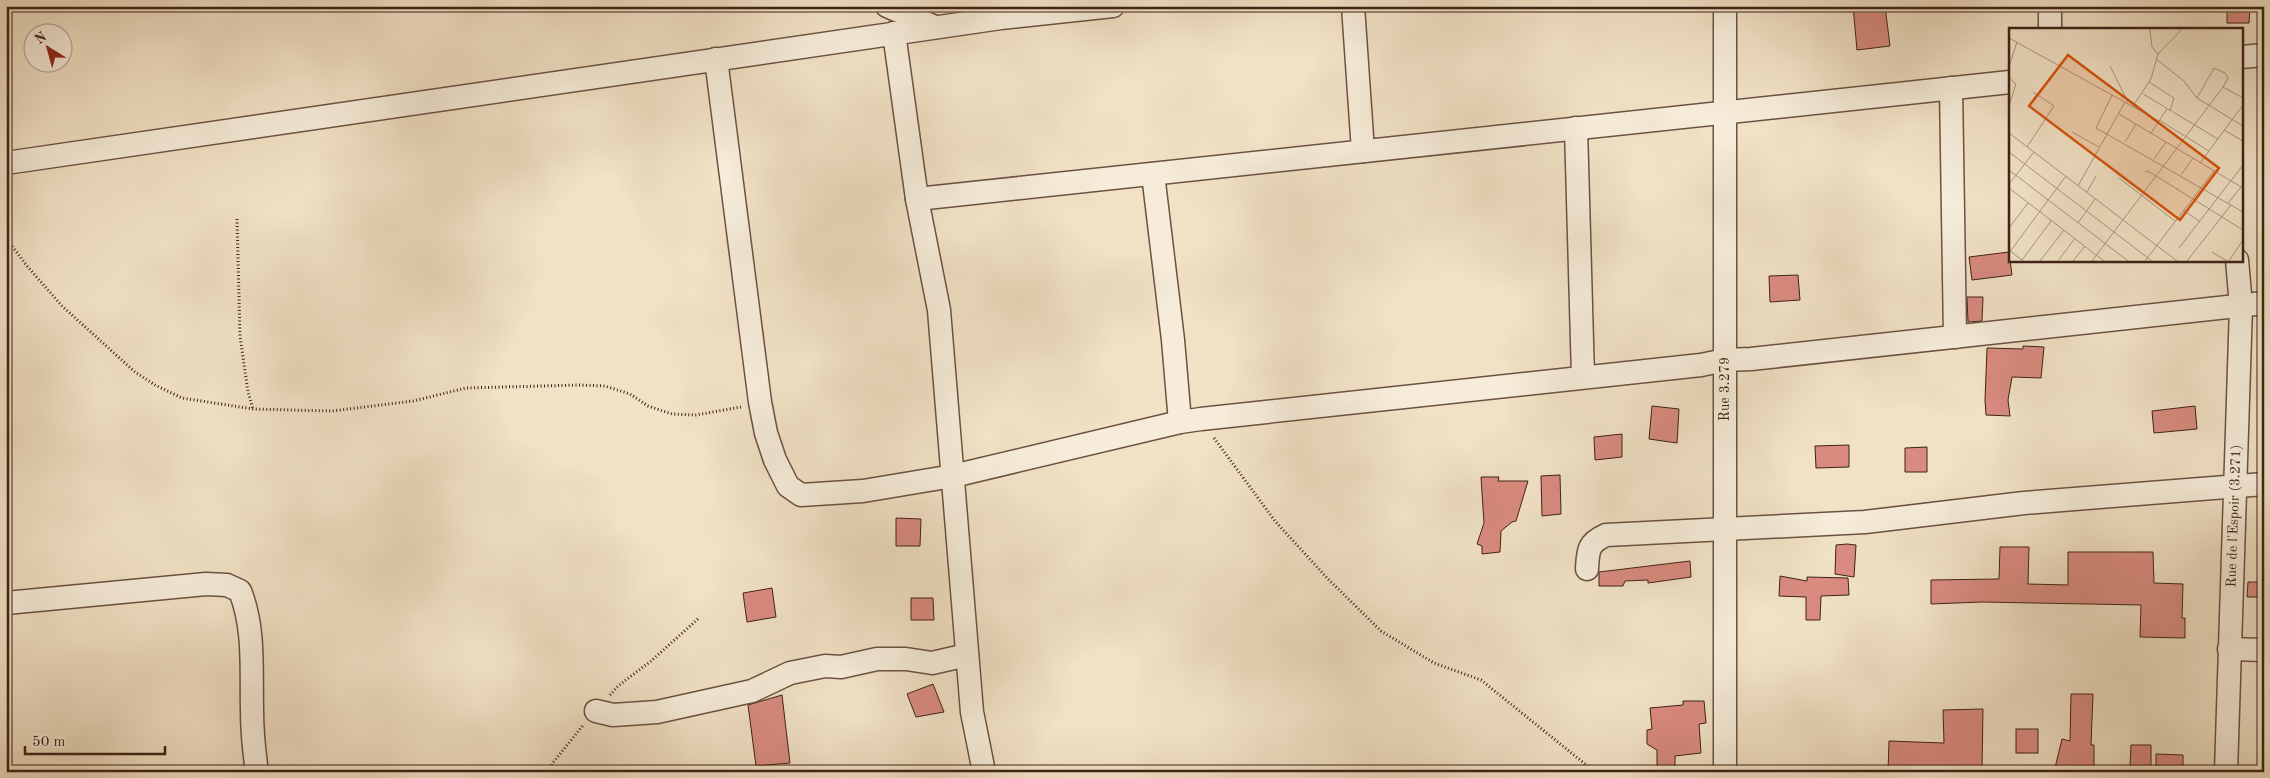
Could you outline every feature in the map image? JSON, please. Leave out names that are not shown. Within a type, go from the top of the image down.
[{"type":"street","points":[[887,6],[935,27]]},
{"type":"street","points":[[6,163],[935,27],[1003,12],[1113,6]]},
{"type":"street","points":[[1352,6],[1363,151]]},
{"type":"street","name":"Rue 3.279","points":[[1725,6],[1725,772]]},
{"type":"street","points":[[2050,6],[2050,28]]},
{"type":"street","points":[[894,33],[917,199],[939,310],[972,712],[984,772]]},
{"type":"street","points":[[2242,57],[2264,55]]},
{"type":"street","points":[[716,59],[760,402],[766,433],[775,460],[788,486],[801,494],[863,491],[954,476],[1191,421],[1583,378],[1725,360],[2264,303]]},
{"type":"street","points":[[917,199],[2009,82]]},
{"type":"street","points":[[1951,88],[1955,337]]},
{"type":"street","points":[[1576,128],[1583,378]]},
{"type":"street","points":[[1152,174],[1173,340],[1191,421]]},
{"type":"street","name":"Rue de l'Espoir (3.271)","points":[[2226,772],[2241,306],[2237,261]]},
{"type":"street","points":[[1587,569],[1588,552],[1594,540],[1606,535],[1865,522],[2024,503],[2264,484]]},
{"type":"street","points":[[6,603],[206,584],[227,585],[240,591],[246,605],[251,647],[253,738],[257,772]]},
{"type":"street","points":[[2229,649],[2264,650]]},
{"type":"street","points":[[596,711],[613,715],[656,712],[752,691],[790,673],[825,666],[841,667],[877,660],[906,659],[932,663],[967,655]]},
{"type":"path","points":[[237,219],[240,336],[248,392],[253,409]]},
{"type":"path","points":[[6,238],[27,266],[62,306],[136,372],[155,385],[182,398],[253,409],[332,411],[404,402],[466,388],[580,385],[605,386],[622,391],[648,406],[672,414],[696,415],[720,412],[760,402]]},
{"type":"path","points":[[1191,421],[1275,521],[1328,579],[1381,631],[1434,663],[1481,680],[1595,772]]},
{"type":"path","points":[[550,772],[552,764],[570,740],[618,686],[651,661],[699,618]]},
{"type":"building","points":[[1853,6],[1885,6],[1890,46],[1857,50]]},
{"type":"building","points":[[2227,6],[2250,6],[2249,23],[2227,23]]},
{"type":"building","points":[[2009,252],[2012,275],[1972,280],[1969,257]]},
{"type":"building","points":[[1798,275],[1800,300],[1770,302],[1769,276]]},
{"type":"building","points":[[1967,297],[1983,297],[1982,321],[1968,322]]},
{"type":"building","points":[[2023,346],[2044,347],[2041,378],[2012,377],[2008,400],[2010,416],[1986,415],[1987,348],[2023,349]]},
{"type":"building","points":[[1652,406],[1679,409],[1677,443],[1649,439]]},
{"type":"building","points":[[2195,406],[2197,429],[2154,433],[2152,411]]},
{"type":"building","points":[[1622,434],[1622,457],[1595,460],[1594,437]]},
{"type":"building","points":[[1849,445],[1849,467],[1816,468],[1815,446]]},
{"type":"building","points":[[1927,447],[1927,472],[1905,472],[1905,448]]},
{"type":"building","points":[[1560,475],[1561,514],[1542,516],[1541,476]]},
{"type":"building","points":[[1481,477],[1499,477],[1498,481],[1528,481],[1516,521],[1501,531],[1500,552],[1482,554],[1482,546],[1477,544],[1484,523]]},
{"type":"building","points":[[896,518],[921,519],[920,546],[896,546]]},
{"type":"building","points":[[1836,545],[1856,545],[1854,577],[1835,574]]},
{"type":"building","points":[[2000,547],[2029,547],[2028,584],[2068,585],[2068,552],[2153,552],[2154,583],[2183,584],[2182,618],[2185,618],[2185,638],[2140,637],[2141,605],[1982,602],[1931,604],[1931,580],[1999,579]]},
{"type":"building","points":[[1690,561],[1691,577],[1648,583],[1648,580],[1625,581],[1623,586],[1599,586],[1599,572]]},
{"type":"building","points":[[1780,576],[1807,581],[1807,577],[1848,578],[1849,595],[1821,596],[1820,620],[1806,620],[1806,597],[1779,596]]},
{"type":"building","points":[[2248,582],[2264,582],[2264,597],[2247,597]]},
{"type":"building","points":[[772,588],[776,617],[747,622],[743,593]]},
{"type":"building","points":[[911,598],[933,598],[934,620],[911,620]]},
{"type":"building","points":[[933,684],[944,712],[916,717],[907,694]]},
{"type":"building","points":[[2071,694],[2093,694],[2091,745],[2094,745],[2094,772],[2054,772],[2062,739],[2070,741]]},
{"type":"building","points":[[782,695],[790,763],[756,766],[748,705]]},
{"type":"building","points":[[1683,701],[1704,701],[1706,723],[1699,724],[1701,753],[1675,756],[1675,770],[1657,772],[1657,750],[1647,744],[1647,730],[1652,729],[1650,708],[1683,705]]},
{"type":"building","points":[[1983,709],[1982,769],[1888,772],[1889,741],[1944,743],[1943,710]]},
{"type":"building","points":[[2016,729],[2038,729],[2038,753],[2016,753]]},
{"type":"building","points":[[2131,745],[2151,745],[2151,767],[2130,767]]},
{"type":"building","points":[[2156,754],[2183,755],[2183,772],[2156,772]]}]
